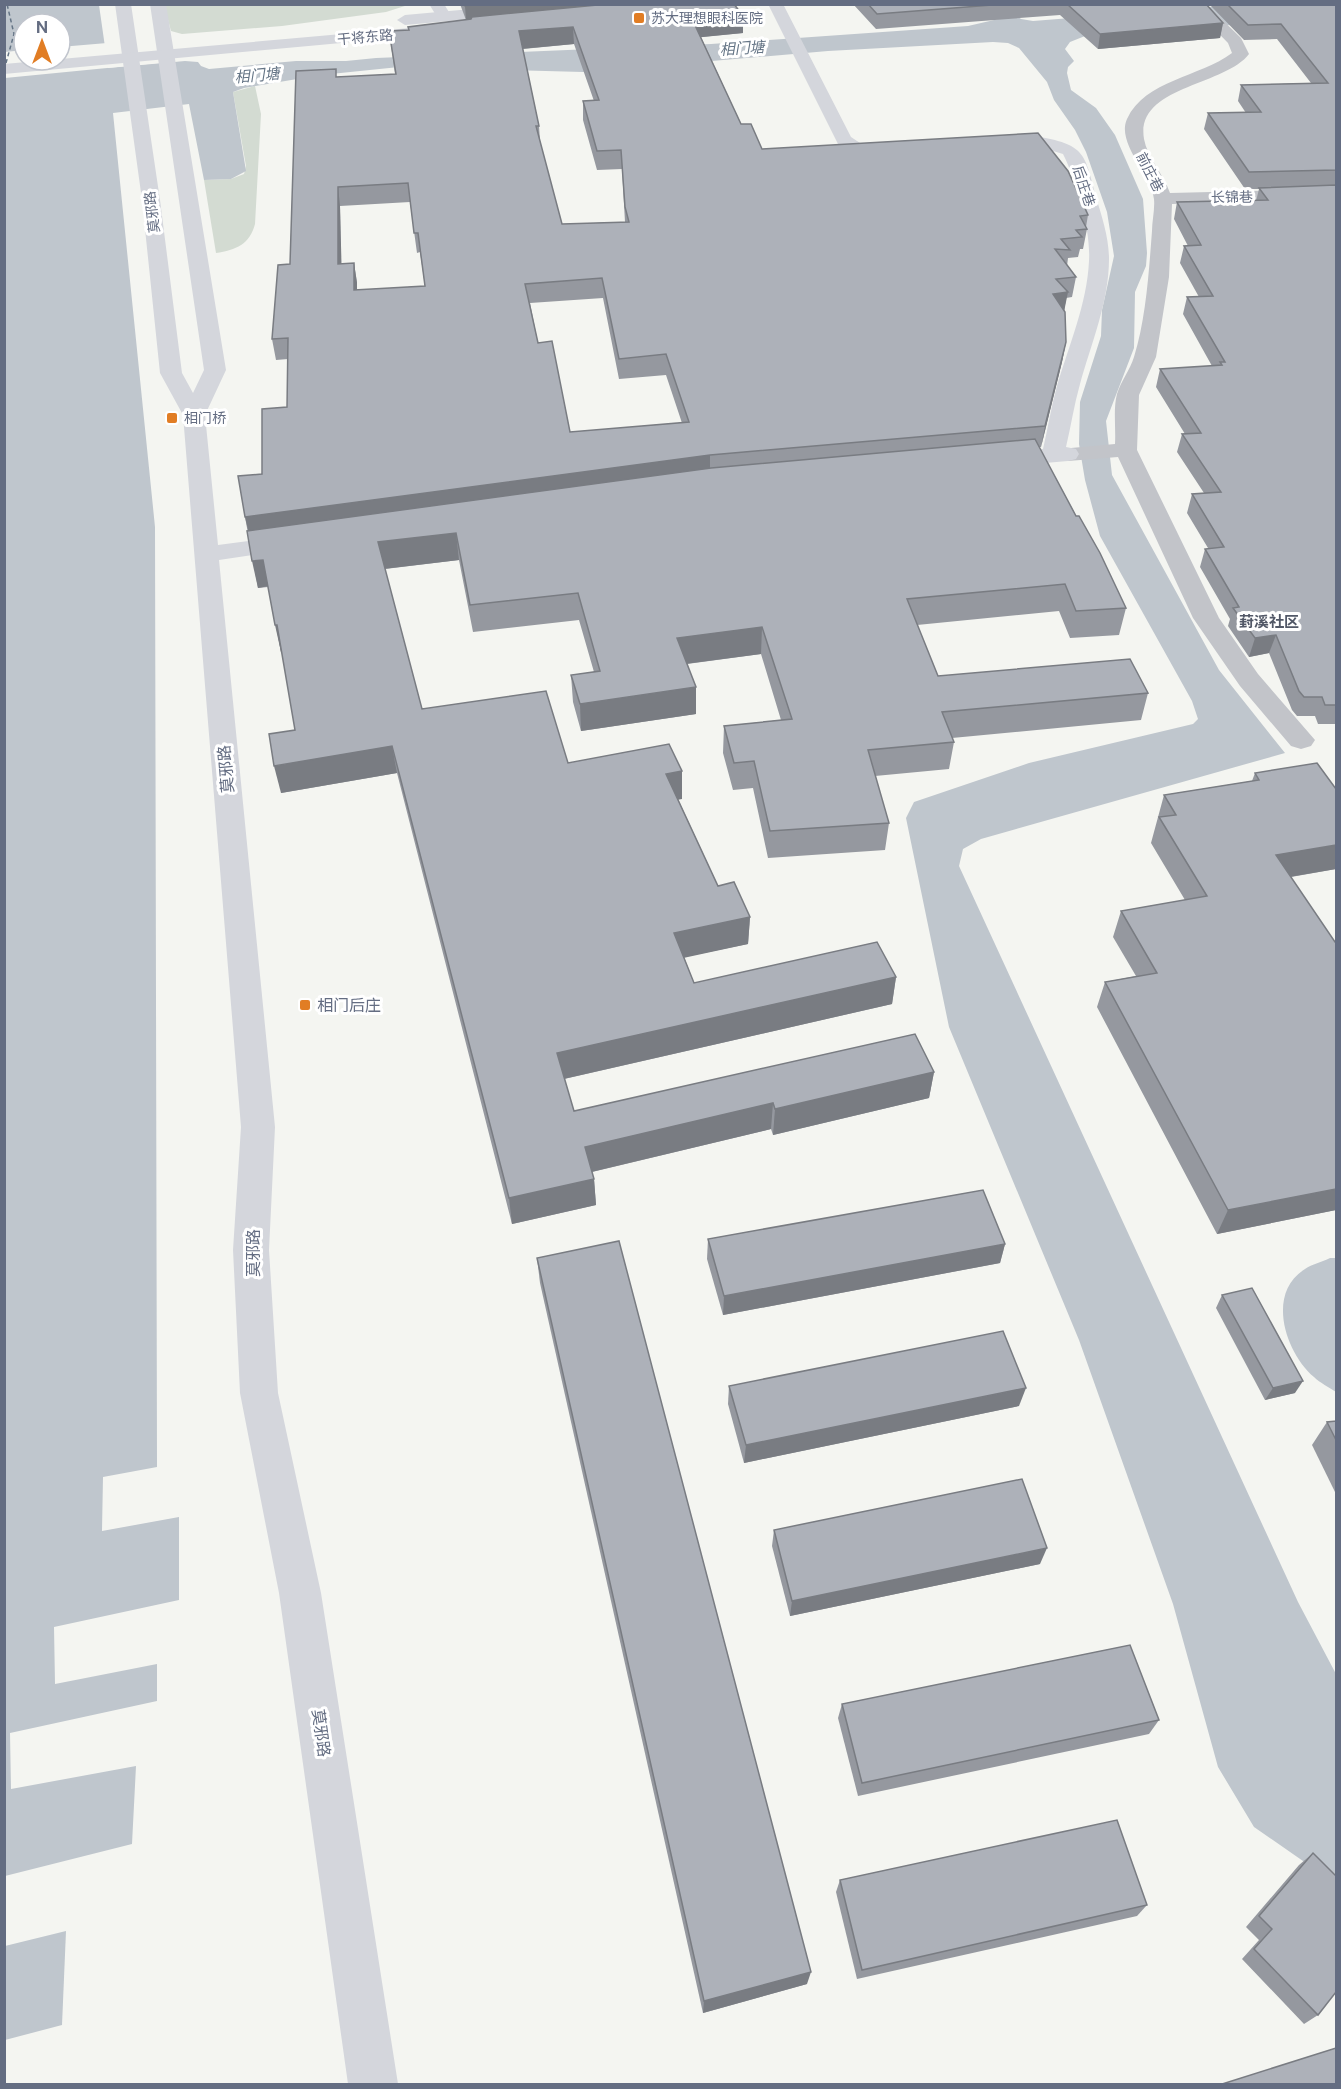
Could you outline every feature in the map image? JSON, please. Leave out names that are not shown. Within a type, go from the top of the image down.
[{"type":"main road","name":"莫邪路","points":[[123,4],[151,200],[171,373],[194,416],[258,1127],[251,1250],[259,1394],[300,1593],[373,2085]]},
{"type":"main road","name":"莫邪路","points":[[158,4],[215,370],[194,416]]},
{"type":"main road","points":[[775,4],[846,142],[867,150],[915,149]]},
{"type":"main road","name":"干将东路","points":[[72,52],[272,39],[440,11],[585,11]]},
{"type":"main road","name":"干将东路","points":[[4,69],[272,39],[585,11]]},
{"type":"main road","name":"后庄巷","points":[[980,145],[1040,142],[1061,146],[1070,152],[1081,172],[1093,214],[1099,251],[1095,286],[1089,321],[1068,387],[1060,454]]},
{"type":"main road","points":[[970,462],[1060,454]]},
{"type":"main road","points":[[207,554],[312,540]]},
{"type":"street","name":"前庄巷","points":[[1126,450],[1128,395],[1145,357],[1159,277],[1163,199],[1158,184],[1135,141],[1134,123],[1141,110],[1155,98],[1178,85],[1223,66],[1241,54],[1235,41],[1197,4]]},
{"type":"street","name":"长锦巷","points":[[1163,199],[1336,194]]},
{"type":"street","points":[[1060,454],[1126,450],[1206,618],[1249,680],[1301,740]]},
{"type":"shaded area","points":[[164,5],[408,5],[386,12],[282,26],[182,34],[171,31]]},
{"type":"shaded area","points":[[255,86],[261,114],[255,224],[250,237],[241,245],[216,253],[204,180],[231,179],[244,174],[246,166],[233,92]]},
{"type":"water","name":"相门塘","points":[[5,5],[99,5],[108,68],[185,61],[198,62],[209,69],[296,61],[346,61],[711,44],[968,26],[1016,15],[1021,19],[1033,21],[1235,5],[1336,19],[1085,36],[1070,42],[1065,49],[1074,61],[1068,67],[1067,73],[1071,90],[1096,108],[1115,135],[1143,199],[1147,253],[1146,266],[1135,292],[1134,348],[1106,421],[1112,475],[1219,670],[1285,753],[981,839],[963,849],[959,866],[1298,1602],[1336,1674],[1336,1884],[1254,1827],[1218,1767],[1173,1604],[1079,1340],[949,1027],[906,818],[914,802],[1029,763],[1193,724],[1198,719],[1192,701],[1100,536],[1085,480],[1079,444],[1080,402],[1101,336],[1102,310],[1114,256],[1107,212],[1086,152],[1075,130],[1054,100],[1047,82],[1019,48],[1008,43],[993,42],[828,51],[583,72],[399,67],[321,75],[244,88],[233,92],[246,171],[231,179],[204,180],[189,104],[113,113],[155,527],[157,1467],[103,1477],[102,1531],[179,1517],[179,1600],[54,1627],[55,1684],[157,1664],[157,1701],[10,1733],[11,1789],[136,1766],[132,1844],[5,1876]]},
{"type":"water","points":[[1330,1258],[1336,1258],[1336,1392],[1314,1377],[1295,1353],[1284,1323],[1283,1307],[1286,1292],[1293,1280],[1308,1267]]},
{"type":"water","points":[[66,1931],[62,2025],[5,2040],[5,1946]]},
{"type":"pier","points":[[107,43],[110,65],[185,58],[199,59],[72,71],[72,46]]},
{"type":"pier","points":[[12,51],[12,72],[66,72],[5,78],[5,52]]},
{"type":"building","points":[[608,4],[734,4],[743,16],[693,21],[741,124],[751,124],[762,149],[1038,133],[1068,171],[1088,215],[1080,216],[1087,229],[1076,230],[1082,237],[1061,239],[1070,250],[1055,249],[1076,277],[1056,279],[1068,292],[1053,294],[1065,312],[1066,342],[1045,426],[710,455],[245,517],[238,476],[262,474],[262,409],[287,407],[288,338],[272,339],[278,265],[290,264],[296,71],[336,69],[336,77],[396,74],[389,31],[409,30],[408,27],[471,19],[472,17]],"holes":[[[573,27],[599,100],[583,101],[597,151],[621,150],[625,207],[629,222],[562,224],[536,126],[539,126],[519,31]],[[408,183],[414,233],[418,233],[425,286],[354,290],[354,263],[338,264],[338,187]],[[602,278],[619,359],[666,354],[689,422],[570,432],[552,341],[538,343],[525,284]]]},
{"type":"building","points":[[868,4],[1005,4],[877,14]]},
{"type":"building","points":[[1067,4],[1206,4],[1223,23],[1100,34]]},
{"type":"building","points":[[1227,4],[1336,4],[1336,170],[1249,172],[1208,113],[1261,112],[1241,85],[1328,83],[1281,24],[1248,25]]},
{"type":"building","points":[[1336,185],[1336,705],[1325,705],[1322,697],[1304,697],[1299,691],[1276,635],[1255,638],[1233,608],[1239,607],[1205,549],[1224,547],[1192,494],[1221,492],[1182,434],[1201,433],[1160,369],[1222,365],[1220,362],[1225,362],[1187,297],[1213,296],[1184,246],[1201,245],[1177,202],[1268,200],[1259,188]]},
{"type":"building","points":[[1035,439],[1076,516],[1079,516],[1100,553],[1126,608],[1076,611],[1065,584],[907,599],[938,676],[1130,659],[1148,693],[942,712],[954,742],[868,750],[889,823],[770,831],[754,761],[734,763],[724,726],[792,719],[762,627],[677,638],[696,687],[580,704],[571,675],[600,671],[578,593],[470,605],[456,533],[378,542],[422,709],[546,691],[568,763],[669,744],[682,771],[666,774],[718,886],[734,882],[750,917],[674,933],[694,983],[877,942],[896,977],[557,1053],[574,1111],[915,1034],[934,1072],[775,1109],[773,1103],[585,1147],[594,1179],[509,1198],[392,746],[274,766],[269,734],[295,730],[263,560],[252,561],[247,531],[711,468]]},
{"type":"building","points":[[1317,763],[1336,789],[1336,845],[1276,855],[1336,942],[1336,1189],[1228,1210],[1105,982],[1157,973],[1121,911],[1207,896],[1159,817],[1176,815],[1164,795],[1259,780],[1255,773]]},
{"type":"building","points":[[983,1190],[1005,1244],[724,1296],[708,1239]]},
{"type":"building","points":[[619,1241],[811,1972],[704,2001],[537,1258]]},
{"type":"building","points":[[1252,1288],[1303,1381],[1273,1388],[1222,1295]]},
{"type":"building","points":[[1003,1331],[1026,1388],[746,1445],[729,1386]]},
{"type":"building","points":[[1336,1421],[1336,1440],[1327,1422]]},
{"type":"building","points":[[1022,1479],[1047,1548],[792,1601],[774,1530]]},
{"type":"building","points":[[1130,1645],[1159,1720],[862,1783],[842,1704]]},
{"type":"building","points":[[1117,1820],[1147,1905],[862,1970],[840,1880]]},
{"type":"building","points":[[1313,1853],[1336,1876],[1336,1992],[1318,2015],[1254,1949],[1272,1929],[1259,1916]]},
{"type":"building","points":[[1336,2048],[1336,2085],[1219,2085]]},
{"type":"ferry route","points":[[6,63],[14,34],[7,4]]},
{"type":"place","name":"苏大理想眼科医院","points":[[639,18]]},
{"type":"place","name":"相门桥","points":[[172,418]]},
{"type":"place","name":"相门后庄","points":[[305,1005]]},
{"type":"district","name":"葑溪社区","points":[[1269,621]]}]
